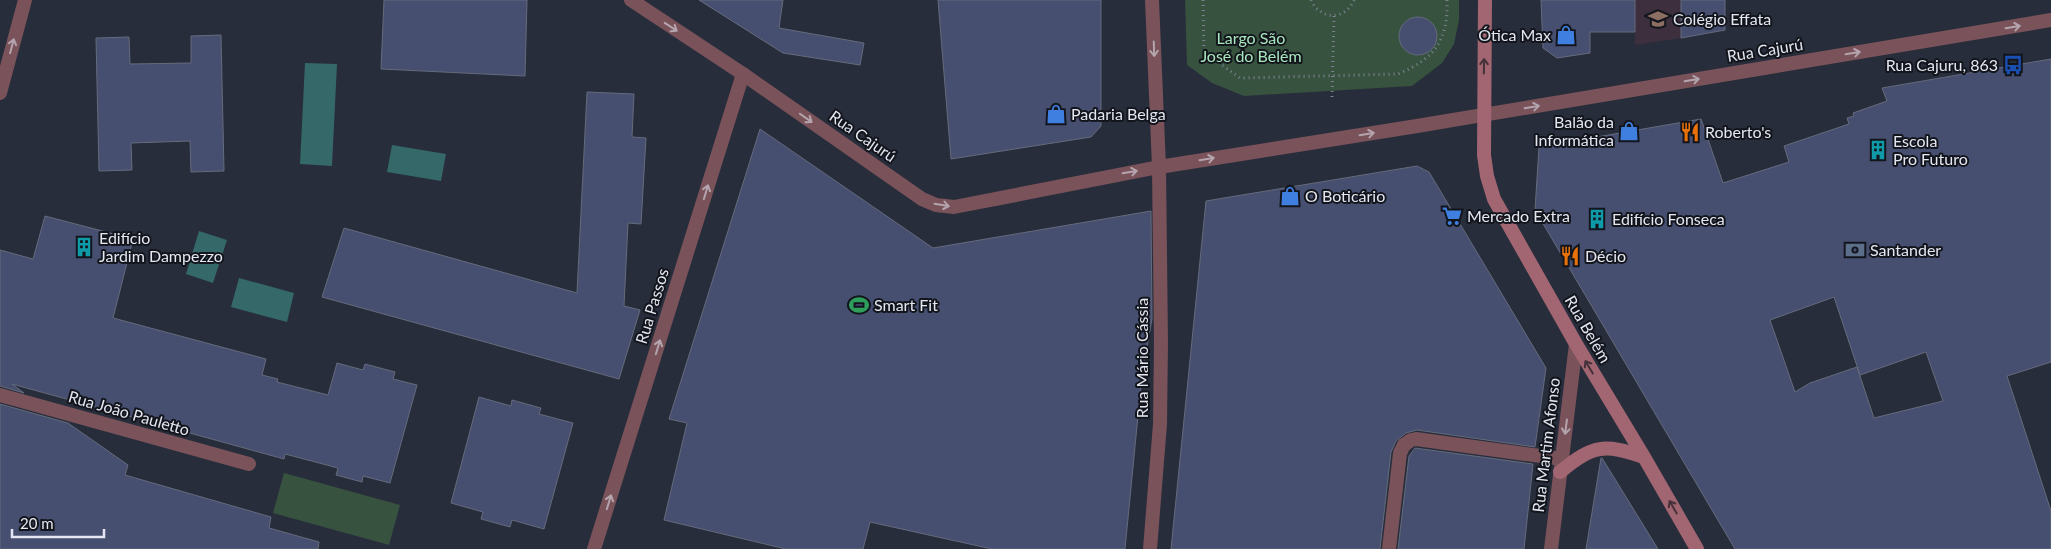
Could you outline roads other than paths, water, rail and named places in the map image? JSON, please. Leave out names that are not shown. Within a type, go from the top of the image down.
[{"type":"main road","points":[[1484,115],[1485,0]]},
{"type":"main road","name":"Rua Belém","points":[[1484,115],[1484,155],[1487,176],[1494,199],[1576,344],[1697,549]]},
{"type":"main road","points":[[1561,466],[1586,453],[1602,448],[1620,449],[1644,457]]},
{"type":"street","points":[[0,93],[25,0]]},
{"type":"street","name":"Rua Cajurú","points":[[630,0],[743,74],[922,199],[936,205],[954,207],[1159,167]]},
{"type":"street","points":[[1152,0],[1159,167],[1484,115]]},
{"type":"street","name":"Rua Cajurú","points":[[1484,115],[2051,20]]},
{"type":"street","name":"Rua Passos","points":[[594,549],[743,74]]},
{"type":"street","name":"Rua Mário Cássia","points":[[1150,549],[1160,424],[1159,167]]},
{"type":"street","name":"Rua Martim Afonso","points":[[1551,549],[1576,344]]},
{"type":"street","name":"Rua João Pauletto","points":[[0,395],[249,464]]},
{"type":"street","points":[[1389,549],[1400,453],[1404,445],[1411,440],[1416,439],[1561,466]]},
{"type":"place","name":"Colégio Effata","points":[[1658,19]]},
{"type":"place","name":"Ótica Max","points":[[1566,35]]},
{"type":"place","name":"Rua Cajuru, 863","points":[[2013,65]]},
{"type":"place","name":"Padaria Belga","points":[[1056,114]]},
{"type":"place","name":"Balão da Informática","points":[[1629,131]]},
{"type":"place","name":"Roberto's","points":[[1690,132]]},
{"type":"place","name":"Escola Pro Futuro","points":[[1878,150]]},
{"type":"place","name":"O Boticário","points":[[1290,196]]},
{"type":"place","name":"Mercado Extra","points":[[1452,216]]},
{"type":"place","name":"Edifício Fonseca","points":[[1597,219]]},
{"type":"place","name":"Edifício Jardim Dampezzo","points":[[84,247]]},
{"type":"place","name":"Santander","points":[[1855,250]]},
{"type":"place","name":"Décio","points":[[1570,256]]},
{"type":"place","name":"Smart Fit","points":[[859,305]]},
{"type":"park label","name":"Largo São José do Belém","points":[[1251,47]]}]
